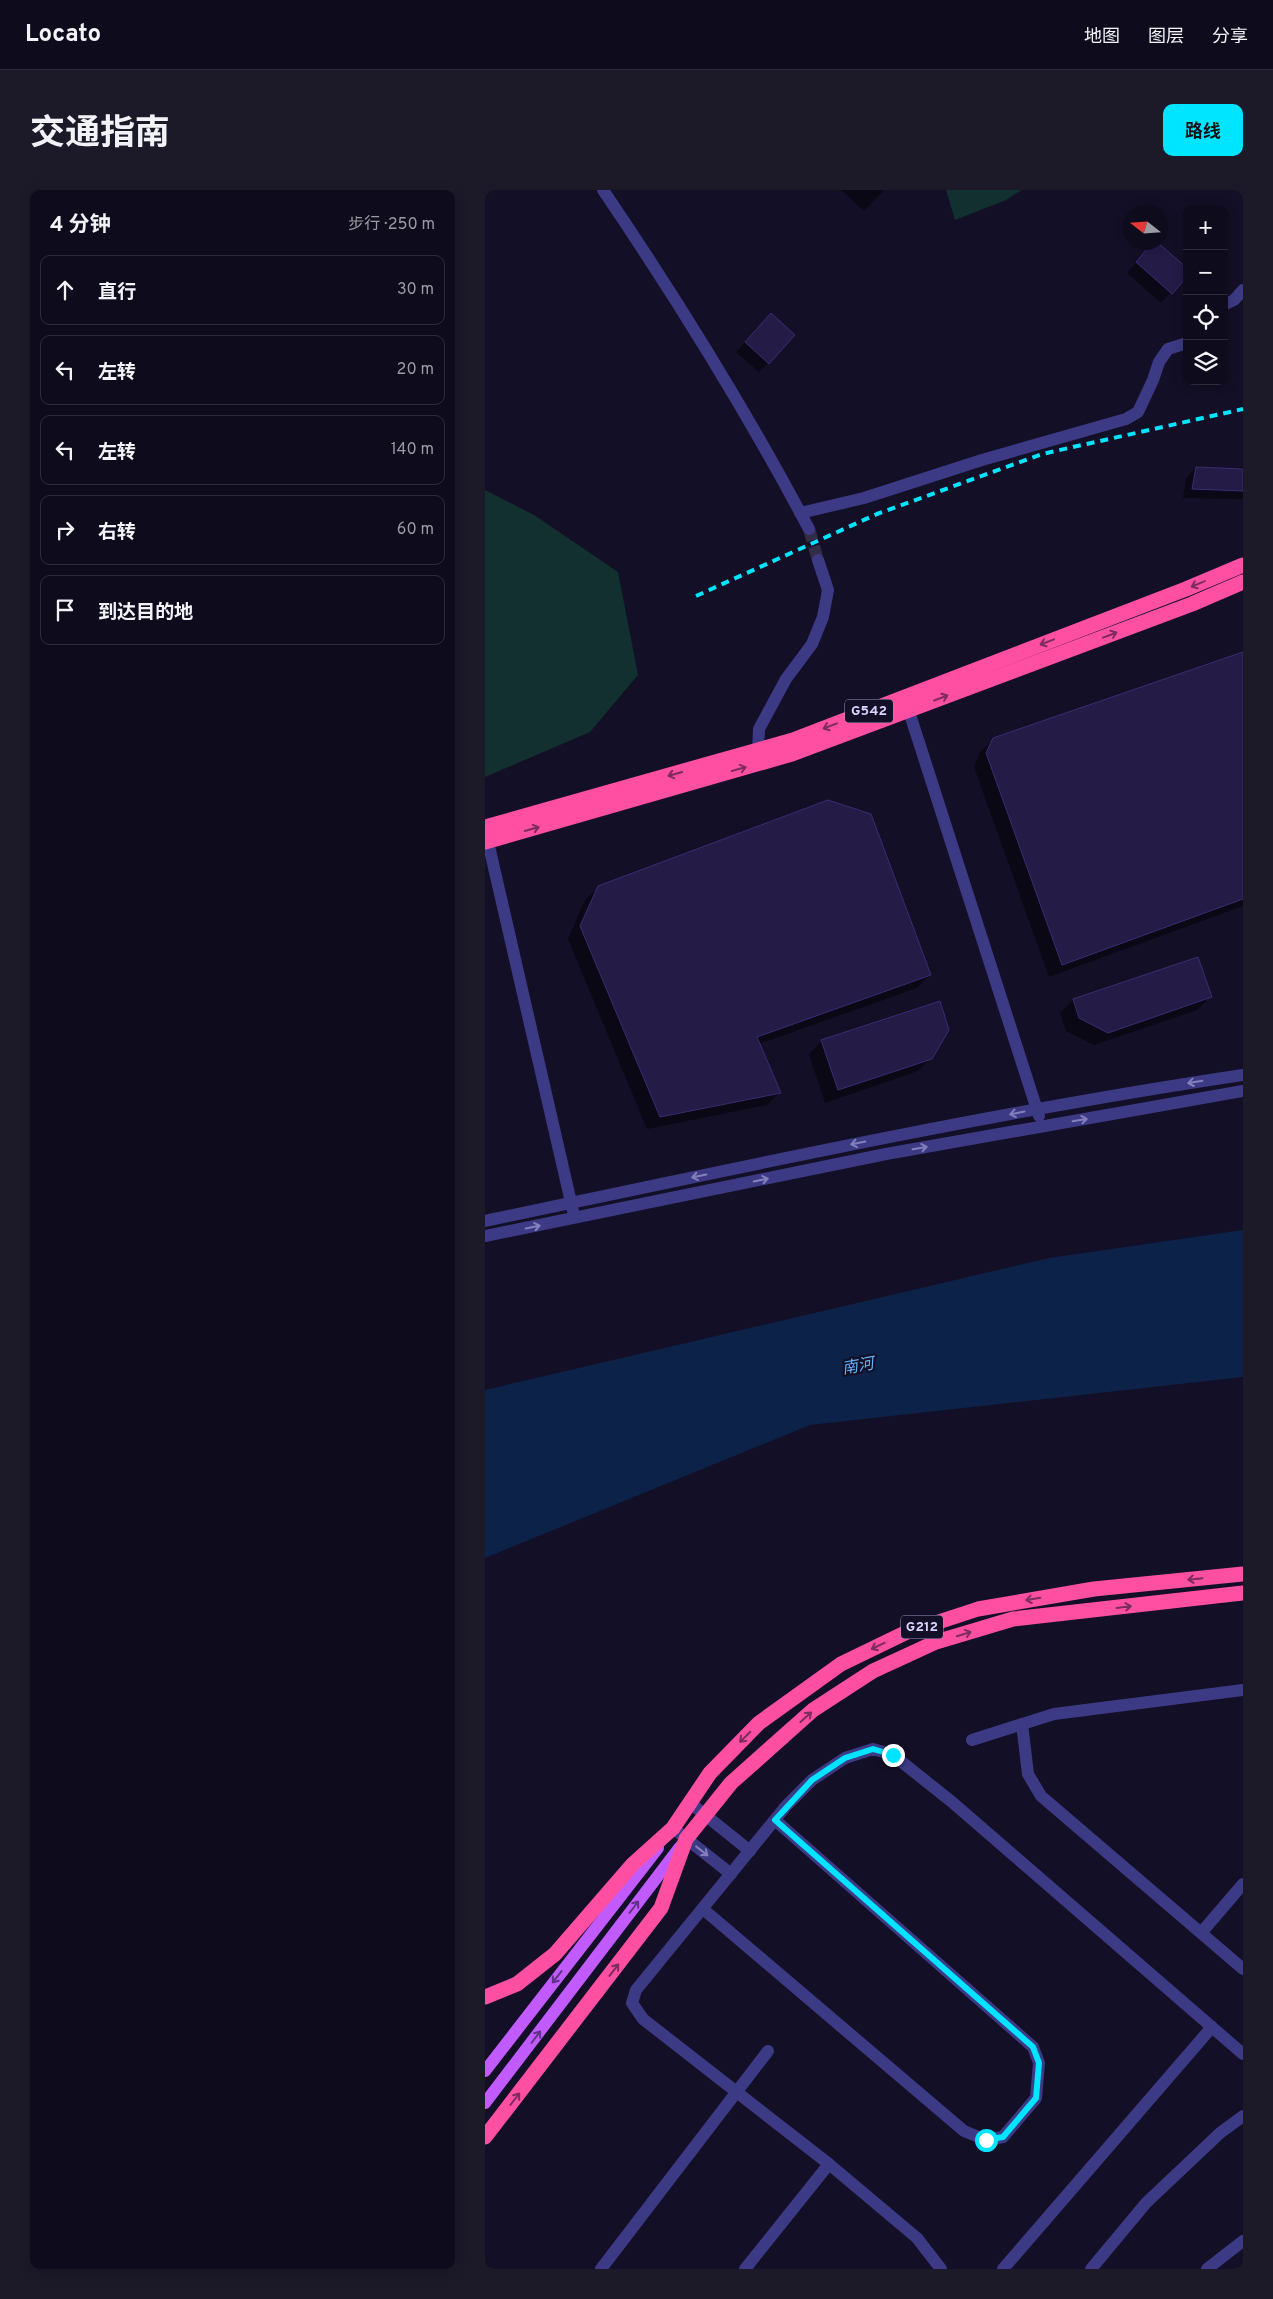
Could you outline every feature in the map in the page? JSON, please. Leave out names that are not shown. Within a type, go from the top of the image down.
[{"type":"highway","name":"G542","points":[[486,837],[792,754],[906,704],[1243,564]]},
{"type":"highway","name":"G542","points":[[486,837],[906,704],[1192,604],[1243,582]]},
{"type":"highway","name":"G212","points":[[673,1828],[710,1773],[759,1724],[841,1664],[905,1633],[978,1609],[1094,1589],[1243,1574]]},
{"type":"highway","name":"G212","points":[[686,1839],[731,1783],[813,1710],[873,1671],[936,1642],[1013,1619],[1243,1593]]},
{"type":"highway","points":[[485,1997],[517,1984],[555,1954],[633,1864],[673,1828]]},
{"type":"highway","points":[[485,2137],[661,1908],[686,1839]]},
{"type":"main road","points":[[485,2071],[673,1828]]},
{"type":"main road","points":[[485,2103],[686,1839]]},
{"type":"street","points":[[603,190],[667,285],[761,441],[809,529]]},
{"type":"street","points":[[1228,303],[1234,300],[1243,290]]},
{"type":"street","points":[[800,513],[864,498],[982,460],[1127,419],[1138,412],[1159,362],[1168,349],[1183,344]]},
{"type":"street","points":[[758,750],[759,729],[786,679],[812,644],[823,617],[828,590],[818,560]]},
{"type":"street","points":[[906,704],[1042,1127]]},
{"type":"street","points":[[486,837],[574,1218]]},
{"type":"street","points":[[485,1221],[867,1141],[1108,1095],[1243,1075]]},
{"type":"street","points":[[485,1236],[886,1154],[1243,1091]]},
{"type":"street","points":[[972,1740],[1054,1714],[1243,1690]]},
{"type":"street","points":[[1022,1724],[1028,1774],[1041,1796],[1243,1969]]},
{"type":"street","points":[[938,2267],[917,2238],[829,2164],[643,2019],[632,2003],[636,1990],[775,1820],[812,1780],[845,1758],[873,1749],[893,1755],[960,1808],[1243,2054]]},
{"type":"street","points":[[689,1802],[750,1851]]},
{"type":"street","points":[[703,1908],[964,2130],[986,2140],[1003,2137],[1036,2098],[1039,2063],[1033,2047],[775,1820]]},
{"type":"street","points":[[673,1828],[731,1874]]},
{"type":"street","points":[[1201,1933],[1243,1884]]},
{"type":"street","points":[[1003,2269],[1212,2027]]},
{"type":"street","points":[[601,2269],[768,2051]]},
{"type":"street","points":[[1091,2269],[1146,2203],[1220,2133],[1243,2116]]},
{"type":"street","points":[[745,2269],[829,2164]]},
{"type":"street","points":[[1207,2269],[1243,2241]]},
{"type":"green space","points":[[946,190],[1022,190],[1006,200],[955,220]]},
{"type":"green space","points":[[485,490],[534,515],[618,572],[638,675],[590,732],[485,777]]},
{"type":"water","name":"南河","points":[[1243,1230],[1243,1377],[810,1425],[485,1558],[485,1390],[1049,1258]]},
{"type":"building","points":[[1146,250],[1166,250],[1183,265],[1183,282],[1172,294],[1136,262]]},
{"type":"building","points":[[771,313],[795,335],[769,364],[745,342]]},
{"type":"building","points":[[1196,467],[1243,469],[1243,491],[1192,489]]},
{"type":"building","points":[[1243,652],[1243,899],[1062,965],[986,753],[993,738]]},
{"type":"building","points":[[828,800],[871,814],[931,975],[757,1037],[781,1093],[660,1117],[580,926],[598,886]]},
{"type":"building","points":[[1198,957],[1212,997],[1108,1033],[1079,1018],[1073,999]]},
{"type":"building","points":[[940,1001],[949,1030],[932,1059],[838,1090],[821,1040]]},
{"type":"tunnel","points":[[809,529],[818,560]]},
{"type":"railway","points":[[696,596],[877,514],[1042,454],[1243,409]]},
{"type":"route","points":[[893,1755],[873,1749],[845,1758],[812,1780],[775,1820],[1033,2047],[1039,2063],[1036,2098],[1003,2137],[986,2140]]}]
